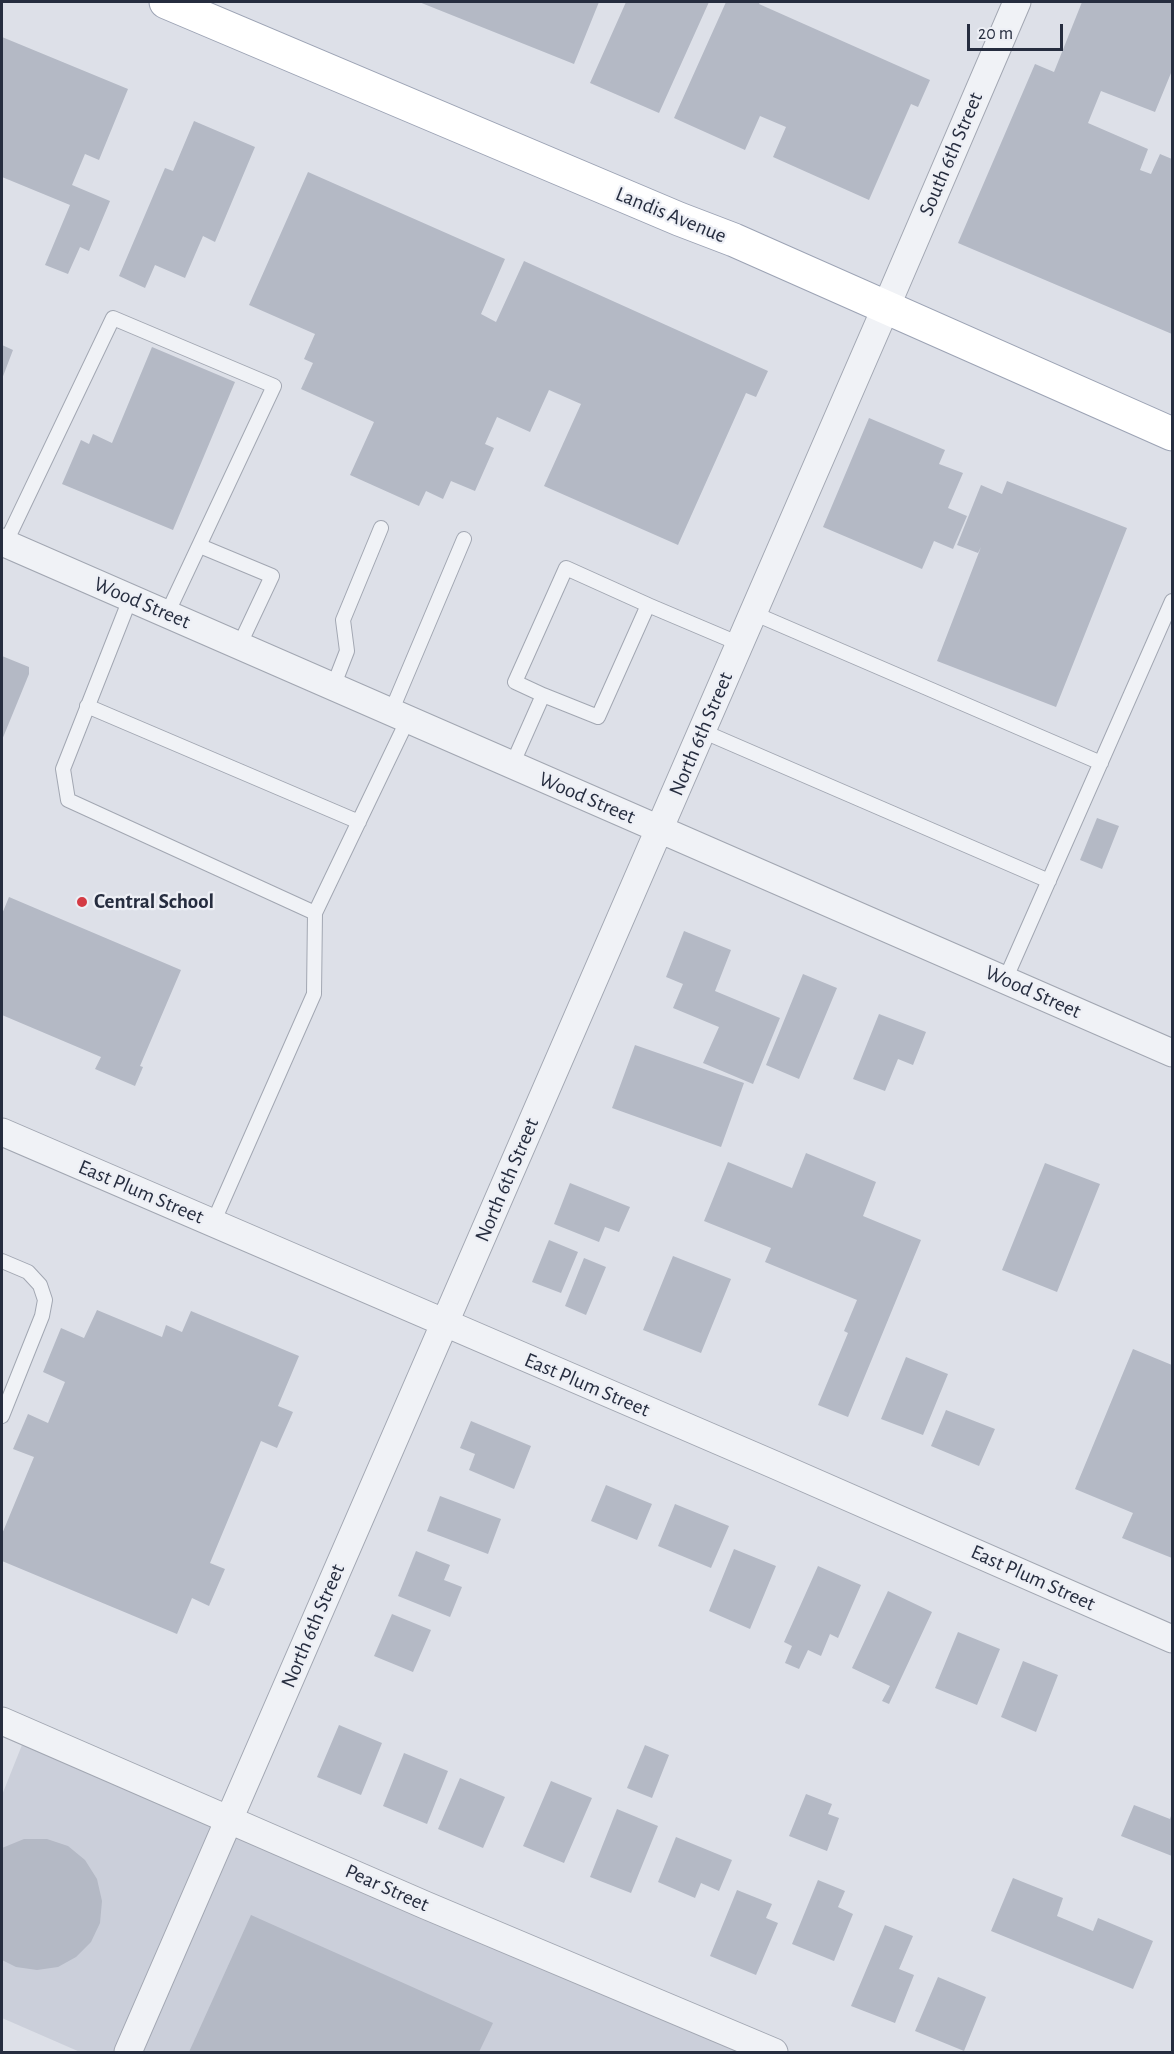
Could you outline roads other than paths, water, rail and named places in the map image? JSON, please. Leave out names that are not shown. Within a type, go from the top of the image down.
[{"type":"main road","name":"Landis Avenue","points":[[166,2],[734,240],[1173,434]]},
{"type":"street","name":"South 6th Street","points":[[886,307],[1017,2]]},
{"type":"street","name":"North 6th Street","points":[[128,2052],[886,307]]},
{"type":"street","name":"Wood Street","points":[[3,543],[1173,1053]]},
{"type":"street","name":"East Plum Street","points":[[2,1132],[1173,1639]]},
{"type":"street","name":"Pear Street","points":[[2,1721],[425,1905],[774,2052]]},
{"type":"lane","points":[[3,543],[113,318],[274,386],[168,615]]},
{"type":"lane","points":[[333,687],[347,651],[343,620],[381,528]]},
{"type":"lane","points":[[213,1223],[314,994],[315,913],[359,822],[464,539]]},
{"type":"lane","points":[[200,546],[272,576],[239,646]]},
{"type":"lane","points":[[648,605],[598,717],[515,682],[566,568],[740,644]]},
{"type":"lane","points":[[130,599],[63,769],[68,800],[315,913]]},
{"type":"lane","points":[[1005,980],[1173,601]]},
{"type":"lane","points":[[753,613],[1101,763]]},
{"type":"lane","points":[[512,765],[543,695]]},
{"type":"lane","points":[[87,706],[359,822]]},
{"type":"lane","points":[[702,731],[1049,880]]},
{"type":"lane","points":[[2,1261],[28,1272],[40,1285],[45,1300],[42,1316],[2,1416]]},
{"type":"place","name":"Central School","points":[[82,902]]}]
